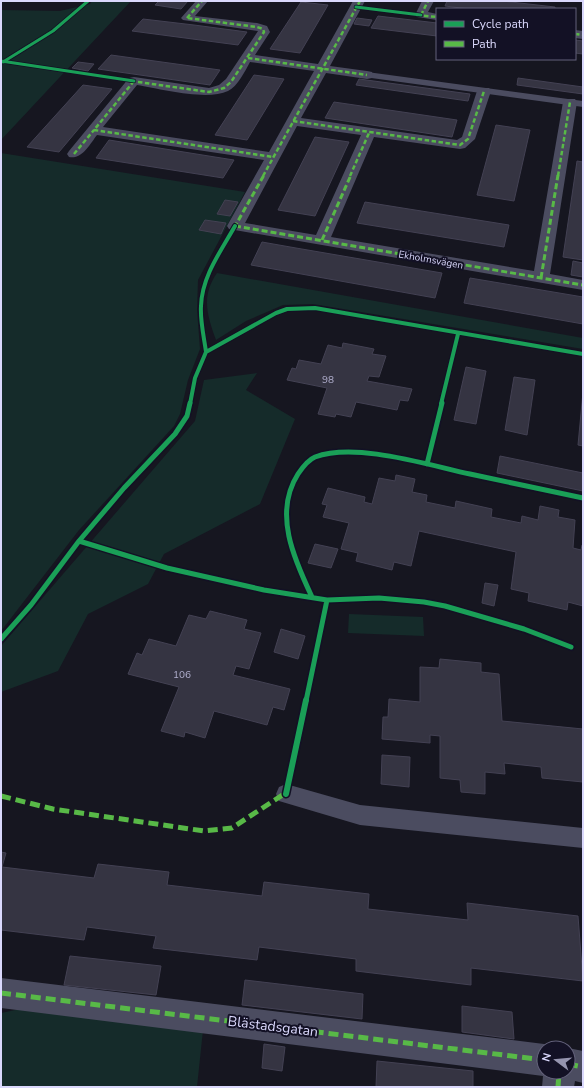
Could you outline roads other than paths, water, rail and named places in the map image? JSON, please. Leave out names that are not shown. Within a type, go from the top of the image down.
[{"type":"street","points":[[74,154],[134,81],[208,92],[224,88],[231,82],[262,37],[264,32],[263,29],[188,18],[202,1]]},
{"type":"street","name":"Ekholmsvägen","points":[[359,1],[235,226],[583,285]]},
{"type":"street","points":[[428,1],[421,15],[436,17]]},
{"type":"street","points":[[248,58],[367,75]]},
{"type":"street","points":[[293,121],[460,146],[468,139],[484,91]]},
{"type":"street","points":[[541,278],[576,103]]},
{"type":"street","points":[[94,130],[273,157]]},
{"type":"street","points":[[322,240],[369,133]]},
{"type":"street","name":"Blästadsgatan","points":[[1,993],[536,1059]]},
{"type":"lane","points":[[367,75],[576,103]]},
{"type":"lane","points":[[286,794],[360,815],[583,838]]}]
